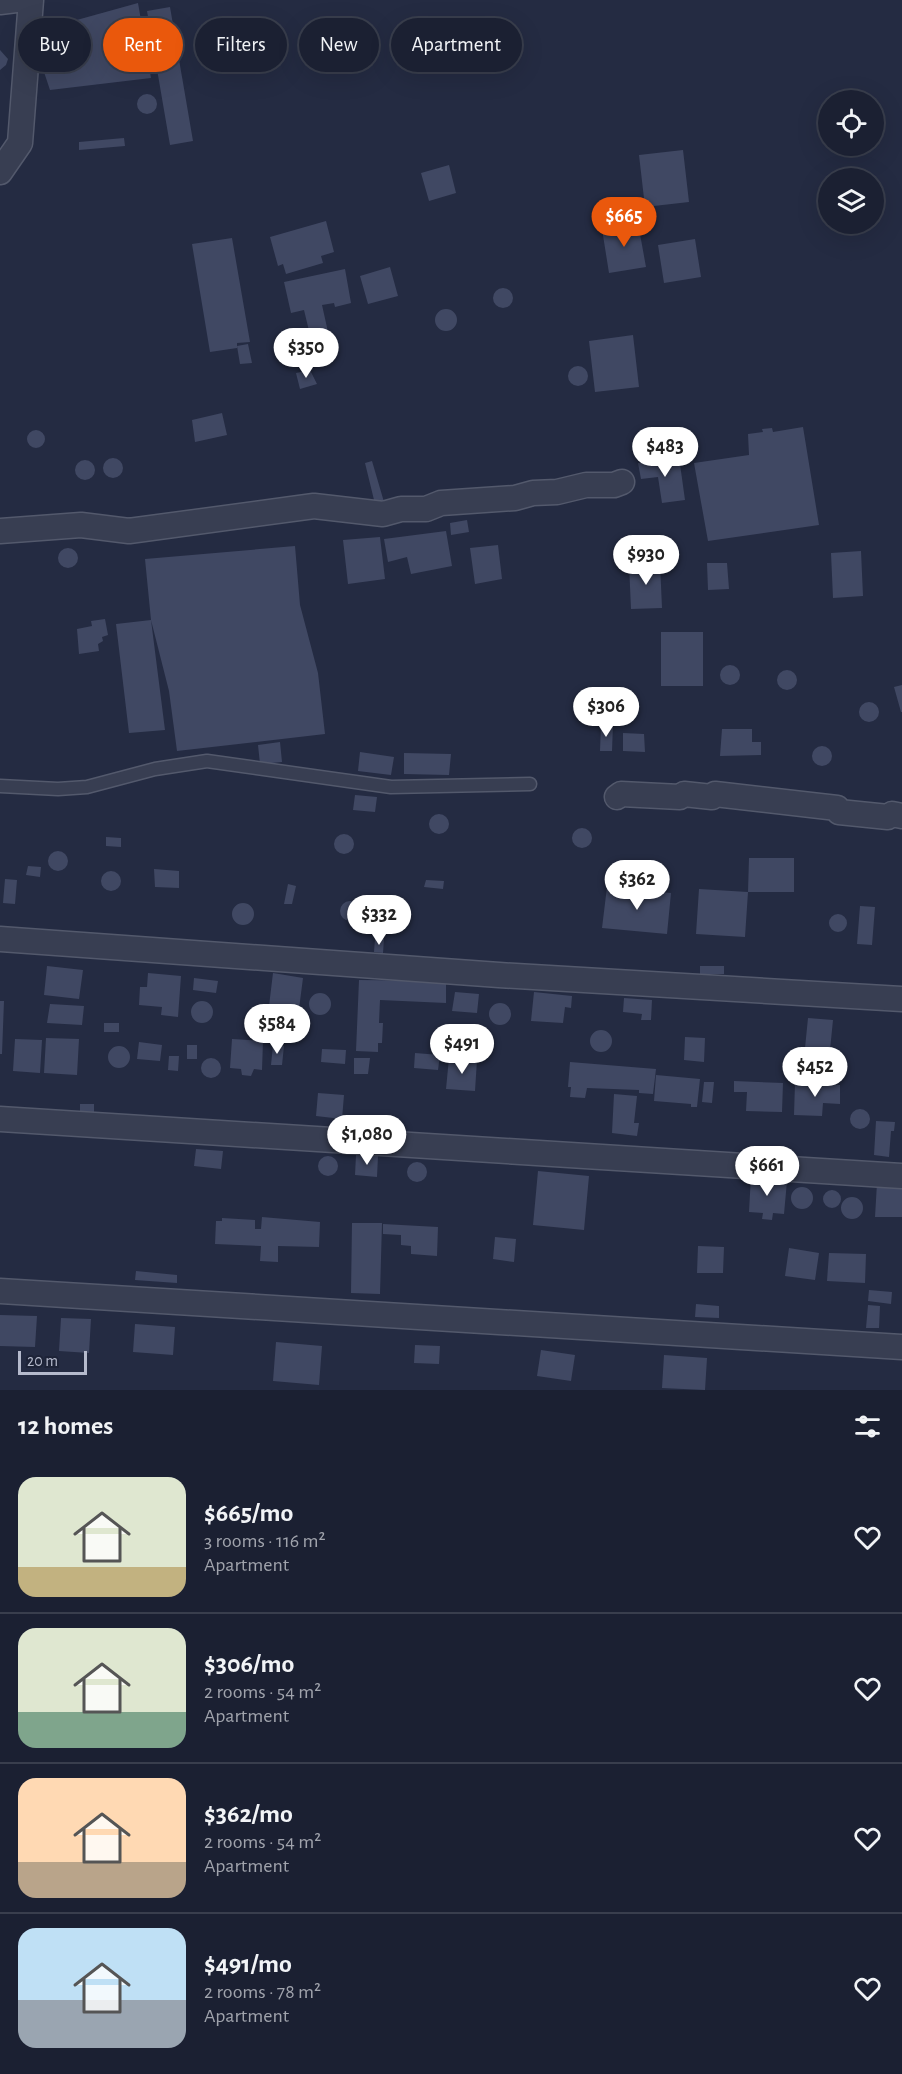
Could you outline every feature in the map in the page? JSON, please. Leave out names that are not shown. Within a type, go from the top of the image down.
[{"type":"street","points":[[0,2],[16,0]]},
{"type":"street","points":[[0,172],[20,143],[31,0]]},
{"type":"street","points":[[0,531],[14,528],[34,531],[81,525],[129,531],[314,506],[383,514],[401,509],[426,509],[441,503],[515,498],[586,485],[614,485],[622,482]]},
{"type":"street","points":[[617,797],[621,794],[649,797],[652,794],[680,797],[684,794],[712,797],[716,794],[837,808],[839,812],[888,817],[892,814],[902,816]]},
{"type":"street","points":[[0,939],[499,975],[902,999]]},
{"type":"street","points":[[0,1119],[902,1176]]},
{"type":"street","points":[[0,1291],[902,1347]]},
{"type":"lane","points":[[0,786],[58,789],[87,787],[155,769],[207,761],[391,787],[530,784]]},
{"type":"building","points":[[138,3],[141,18],[103,18],[103,72],[150,72],[151,78],[50,90],[44,72],[91,72],[91,18],[84,18]]},
{"type":"building","points":[[170,7],[172,18],[148,18],[147,11]]},
{"type":"building","points":[[0,50],[8,59],[6,65],[0,70]]},
{"type":"building","points":[[157,72],[181,72],[193,141],[170,145]]},
{"type":"building","points":[[147,94],[154,97],[157,104],[154,111],[147,114],[140,111],[137,104],[140,97]]},
{"type":"building","points":[[124,138],[125,146],[79,150],[79,142]]},
{"type":"building","points":[[683,150],[689,202],[645,207],[639,155]]},
{"type":"building","points":[[449,165],[456,193],[429,201],[421,173]]},
{"type":"building","points":[[326,221],[334,252],[321,256],[323,263],[286,274],[283,264],[278,266],[270,237]]},
{"type":"building","points":[[638,223],[646,267],[609,273],[602,229]]},
{"type":"building","points":[[232,238],[250,342],[237,343],[237,348],[210,352],[192,244]]},
{"type":"building","points":[[695,239],[701,277],[664,283],[658,245]]},
{"type":"building","points":[[390,267],[398,296],[368,304],[360,276]]},
{"type":"building","points":[[345,269],[351,303],[335,307],[334,303],[322,305],[328,332],[310,335],[304,310],[291,313],[284,282]]},
{"type":"building","points":[[503,288],[510,291],[513,298],[510,305],[503,308],[496,305],[493,298],[496,291]]},
{"type":"building","points":[[446,309],[456,316],[457,320],[450,330],[446,331],[436,324],[435,320],[442,310]]},
{"type":"building","points":[[633,335],[639,387],[595,392],[589,341]]},
{"type":"building","points":[[248,344],[252,363],[240,364],[237,346]]},
{"type":"building","points":[[578,366],[585,369],[588,376],[585,383],[578,386],[571,383],[568,376],[571,369]]},
{"type":"building","points":[[310,370],[317,384],[300,389],[296,373]]},
{"type":"building","points":[[222,413],[227,435],[195,442],[192,420]]},
{"type":"building","points":[[803,427],[819,525],[708,541],[694,463],[749,455],[748,434],[763,432],[762,429],[772,428],[773,432]]},
{"type":"building","points":[[32,430],[40,430],[45,435],[43,446],[32,448],[27,443],[27,435]]},
{"type":"building","points":[[679,457],[685,500],[662,503],[658,477],[641,479],[638,463]]},
{"type":"building","points":[[113,458],[120,461],[123,468],[120,475],[113,478],[106,475],[103,468],[106,461]]},
{"type":"building","points":[[85,460],[92,463],[95,470],[92,477],[85,480],[78,477],[75,470],[78,463]]},
{"type":"building","points":[[372,461],[384,502],[375,504],[365,463]]},
{"type":"building","points":[[467,520],[469,532],[451,535],[450,523]]},
{"type":"building","points":[[446,531],[452,566],[411,574],[407,557],[388,562],[384,539]]},
{"type":"building","points":[[380,537],[385,579],[348,584],[343,540]]},
{"type":"building","points":[[498,545],[502,579],[475,584],[470,548]]},
{"type":"building","points":[[295,546],[300,605],[318,673],[325,734],[177,751],[169,691],[151,620],[145,559]]},
{"type":"building","points":[[68,548],[75,551],[78,558],[75,565],[68,568],[61,565],[58,558],[61,551]]},
{"type":"building","points":[[861,551],[863,596],[833,598],[831,553]]},
{"type":"building","points":[[660,563],[662,608],[631,609],[629,564]]},
{"type":"building","points":[[707,563],[727,563],[729,589],[708,590]]},
{"type":"building","points":[[105,619],[108,635],[102,637],[103,641],[98,644],[99,651],[79,654],[77,629],[92,626],[91,621]]},
{"type":"building","points":[[151,620],[165,730],[129,733],[116,624]]},
{"type":"building","points":[[661,632],[703,632],[703,686],[661,686]]},
{"type":"building","points":[[730,665],[737,668],[740,675],[737,682],[730,685],[723,682],[720,675],[723,668]]},
{"type":"building","points":[[787,670],[794,673],[797,680],[794,687],[787,690],[780,687],[777,680],[780,673]]},
{"type":"building","points":[[902,685],[902,712],[901,712],[894,687]]},
{"type":"building","points":[[869,702],[876,705],[879,712],[876,719],[869,722],[862,719],[859,712],[862,705]]},
{"type":"building","points":[[601,724],[613,724],[612,751],[600,751]]},
{"type":"building","points":[[722,729],[752,729],[752,742],[761,742],[761,755],[720,756]]},
{"type":"building","points":[[623,733],[644,734],[645,752],[623,751]]},
{"type":"building","points":[[280,742],[282,762],[260,764],[258,745]]},
{"type":"building","points":[[822,746],[829,749],[832,756],[829,763],[822,766],[815,763],[812,756],[815,749]]},
{"type":"building","points":[[360,752],[394,757],[391,775],[358,771]]},
{"type":"building","points":[[404,753],[451,754],[449,775],[404,774]]},
{"type":"building","points":[[355,795],[377,797],[375,812],[353,810]]},
{"type":"building","points":[[439,814],[446,817],[449,824],[446,831],[439,834],[432,831],[429,824],[432,817]]},
{"type":"building","points":[[582,828],[589,831],[592,838],[589,845],[582,848],[575,845],[572,838],[575,831]]},
{"type":"building","points":[[344,834],[351,837],[354,844],[351,851],[344,854],[337,851],[334,844],[337,837]]},
{"type":"building","points":[[106,837],[121,838],[121,847],[106,846]]},
{"type":"building","points":[[58,851],[65,854],[68,861],[65,868],[58,871],[51,868],[48,861],[51,854]]},
{"type":"building","points":[[749,858],[794,858],[794,892],[748,892]]},
{"type":"building","points":[[28,866],[41,867],[40,877],[26,875]]},
{"type":"building","points":[[154,869],[179,871],[179,888],[155,887]]},
{"type":"building","points":[[111,871],[118,874],[121,881],[118,888],[111,891],[104,888],[101,881],[104,874]]},
{"type":"building","points":[[5,879],[17,880],[15,904],[3,903]]},
{"type":"building","points":[[426,880],[444,881],[443,889],[424,887]]},
{"type":"building","points":[[288,884],[296,886],[292,904],[284,904]]},
{"type":"building","points":[[607,887],[671,893],[667,934],[602,928]]},
{"type":"building","points":[[699,889],[748,892],[745,937],[696,934]]},
{"type":"building","points":[[350,901],[357,904],[360,911],[357,918],[350,921],[343,918],[340,911],[343,904]]},
{"type":"building","points":[[243,903],[251,906],[254,914],[251,922],[243,925],[235,922],[232,914],[235,906]]},
{"type":"building","points":[[860,906],[875,907],[872,945],[857,944]]},
{"type":"building","points":[[838,914],[844,917],[847,923],[844,929],[838,932],[832,929],[829,923],[832,917]]},
{"type":"building","points":[[375,939],[384,939],[383,953],[374,952]]},
{"type":"building","points":[[47,966],[83,970],[79,999],[44,995]]},
{"type":"building","points":[[700,966],[724,966],[724,974],[700,974]]},
{"type":"building","points":[[148,973],[181,976],[178,1017],[161,1015],[162,1007],[139,1005],[140,987],[147,987]]},
{"type":"building","points":[[273,973],[303,978],[299,1009],[269,1006]]},
{"type":"building","points":[[194,978],[218,981],[216,993],[193,990]]},
{"type":"building","points":[[359,980],[446,981],[446,1003],[380,1000],[379,1023],[383,1023],[382,1043],[378,1043],[378,1052],[356,1051]]},
{"type":"building","points":[[455,992],[479,994],[477,1013],[452,1011]]},
{"type":"building","points":[[534,992],[572,996],[571,1008],[565,1007],[563,1023],[531,1021]]},
{"type":"building","points":[[320,993],[328,996],[331,1004],[328,1012],[320,1015],[312,1012],[309,1004],[312,996]]},
{"type":"building","points":[[624,998],[652,1000],[651,1020],[641,1020],[642,1014],[623,1012]]},
{"type":"building","points":[[0,1001],[4,1001],[2,1054],[0,1054]]},
{"type":"building","points":[[202,1001],[210,1004],[213,1012],[210,1020],[202,1023],[194,1020],[191,1012],[194,1004]]},
{"type":"building","points":[[500,1003],[508,1006],[511,1014],[508,1022],[500,1025],[492,1022],[489,1014],[492,1006]]},
{"type":"building","points":[[50,1004],[84,1006],[82,1025],[47,1023]]},
{"type":"building","points":[[292,1013],[300,1016],[303,1024],[300,1032],[292,1035],[284,1032],[281,1024],[284,1016]]},
{"type":"building","points":[[808,1018],[833,1020],[830,1050],[805,1048]]},
{"type":"building","points":[[104,1023],[119,1023],[119,1032],[104,1032]]},
{"type":"building","points":[[601,1030],[609,1033],[612,1041],[609,1049],[601,1052],[593,1049],[590,1041],[593,1033]]},
{"type":"building","points":[[685,1037],[705,1038],[704,1062],[684,1060]]},
{"type":"building","points":[[46,1038],[79,1039],[77,1075],[44,1073]]},
{"type":"building","points":[[15,1039],[42,1040],[40,1073],[13,1071]]},
{"type":"building","points":[[232,1039],[263,1041],[262,1070],[254,1069],[251,1076],[242,1075],[241,1069],[230,1068]]},
{"type":"building","points":[[139,1042],[162,1045],[160,1061],[137,1059]]},
{"type":"building","points":[[187,1045],[197,1045],[197,1059],[187,1059]]},
{"type":"building","points":[[273,1045],[284,1046],[282,1065],[271,1065]]},
{"type":"building","points":[[119,1046],[127,1049],[130,1057],[127,1065],[119,1068],[111,1065],[108,1057],[111,1049]]},
{"type":"building","points":[[322,1049],[346,1050],[345,1064],[321,1062]]},
{"type":"building","points":[[415,1053],[440,1055],[438,1070],[414,1068]]},
{"type":"building","points":[[169,1056],[179,1056],[178,1071],[168,1070]]},
{"type":"building","points":[[207,1058],[215,1058],[221,1064],[221,1072],[215,1078],[207,1078],[201,1072],[201,1064]]},
{"type":"building","points":[[354,1058],[370,1058],[368,1074],[354,1074]]},
{"type":"building","points":[[449,1058],[477,1060],[475,1091],[446,1089]]},
{"type":"building","points":[[570,1062],[656,1069],[653,1094],[639,1093],[639,1090],[587,1088],[585,1098],[570,1097],[571,1087],[568,1087]]},
{"type":"building","points":[[656,1075],[700,1079],[697,1107],[691,1107],[691,1104],[654,1101]]},
{"type":"building","points":[[734,1081],[783,1083],[782,1112],[746,1111],[747,1092],[734,1092]]},
{"type":"building","points":[[704,1082],[714,1082],[712,1103],[702,1102]]},
{"type":"building","points":[[795,1083],[840,1085],[840,1104],[823,1103],[822,1116],[794,1115]]},
{"type":"building","points":[[318,1093],[344,1095],[342,1119],[316,1116]]},
{"type":"building","points":[[614,1094],[637,1096],[634,1123],[639,1123],[637,1136],[612,1133]]},
{"type":"building","points":[[80,1104],[94,1104],[94,1112],[80,1111]]},
{"type":"building","points":[[860,1109],[867,1112],[870,1119],[867,1126],[860,1129],[853,1126],[850,1119],[853,1112]]},
{"type":"building","points":[[876,1121],[895,1122],[894,1131],[891,1131],[889,1157],[874,1155]]},
{"type":"building","points":[[196,1149],[223,1151],[221,1169],[194,1166]]},
{"type":"building","points":[[356,1155],[378,1156],[377,1177],[355,1175]]},
{"type":"building","points":[[328,1156],[335,1159],[338,1166],[335,1173],[328,1176],[321,1173],[318,1166],[321,1159]]},
{"type":"building","points":[[417,1162],[424,1165],[427,1172],[424,1179],[417,1182],[410,1179],[407,1172],[410,1165]]},
{"type":"building","points":[[538,1171],[589,1176],[584,1230],[533,1225]]},
{"type":"building","points":[[751,1176],[787,1181],[784,1214],[773,1213],[772,1220],[762,1219],[763,1213],[749,1212]]},
{"type":"building","points":[[877,1183],[902,1184],[902,1217],[875,1217]]},
{"type":"building","points":[[802,1187],[810,1190],[813,1198],[810,1206],[802,1209],[794,1206],[791,1198],[794,1190]]},
{"type":"building","points":[[832,1190],[838,1193],[841,1199],[838,1205],[832,1208],[826,1205],[823,1199],[826,1193]]},
{"type":"building","points":[[852,1197],[860,1200],[863,1208],[860,1216],[852,1219],[844,1216],[841,1208],[844,1200]]},
{"type":"building","points":[[262,1217],[320,1222],[319,1247],[278,1246],[278,1262],[260,1261],[261,1246],[215,1244],[216,1221],[222,1221],[222,1218],[255,1220],[255,1229],[261,1229]]},
{"type":"building","points":[[352,1223],[382,1223],[380,1294],[351,1293]]},
{"type":"building","points":[[383,1224],[438,1227],[437,1256],[411,1254],[411,1246],[401,1245],[401,1235],[383,1234]]},
{"type":"building","points":[[495,1237],[516,1239],[514,1262],[493,1259]]},
{"type":"building","points":[[698,1246],[724,1247],[723,1273],[697,1273]]},
{"type":"building","points":[[789,1248],[819,1253],[815,1280],[785,1276]]},
{"type":"building","points":[[829,1253],[866,1254],[865,1283],[827,1281]]},
{"type":"building","points":[[136,1271],[177,1275],[177,1283],[135,1280]]},
{"type":"building","points":[[869,1290],[892,1292],[891,1304],[868,1301]]},
{"type":"building","points":[[696,1304],[719,1306],[719,1318],[695,1317]]},
{"type":"building","points":[[868,1305],[880,1306],[879,1328],[866,1328]]},
{"type":"building","points":[[0,1315],[37,1316],[35,1347],[0,1346]]},
{"type":"building","points":[[61,1318],[91,1319],[89,1353],[59,1351]]},
{"type":"building","points":[[135,1324],[175,1327],[173,1355],[133,1352]]},
{"type":"building","points":[[276,1342],[322,1346],[319,1385],[273,1381]]},
{"type":"building","points":[[415,1345],[440,1346],[439,1364],[414,1363]]},
{"type":"building","points":[[541,1350],[575,1355],[571,1381],[537,1376]]},
{"type":"building","points":[[664,1355],[707,1358],[705,1390],[662,1388]]}]
